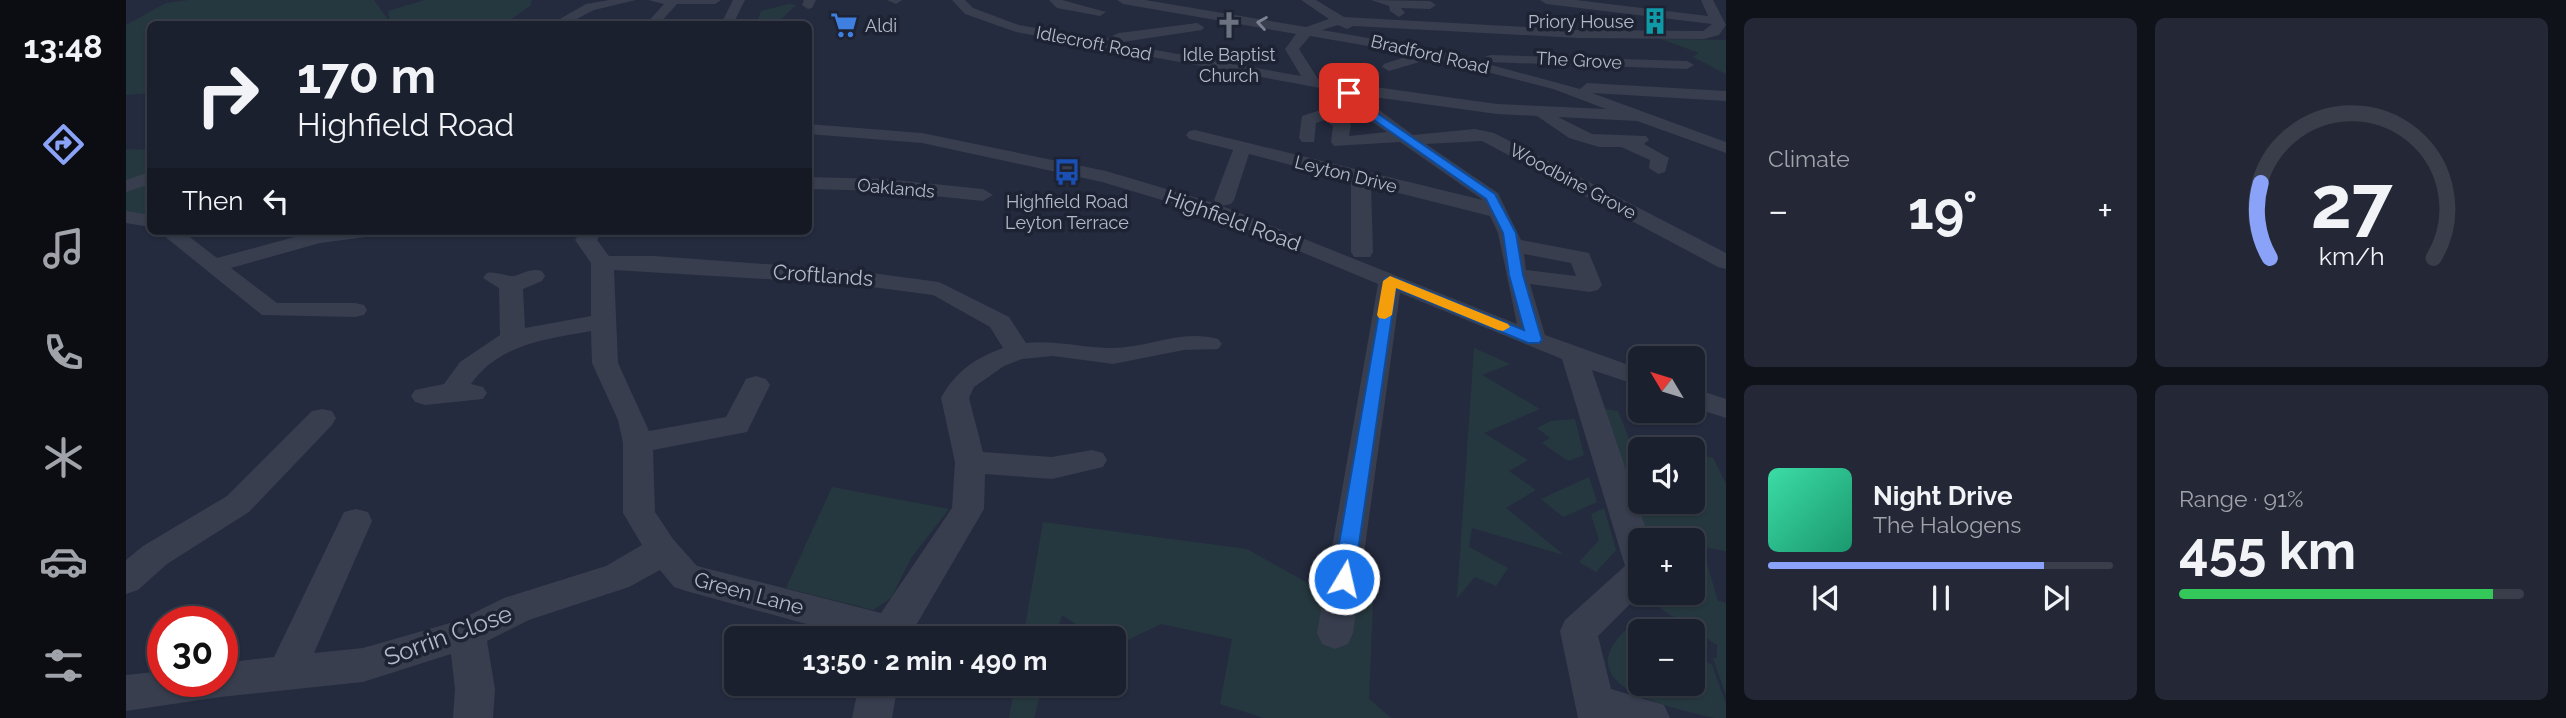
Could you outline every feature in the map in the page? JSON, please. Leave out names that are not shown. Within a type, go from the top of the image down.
[{"type":"street","points":[[564,21],[590,7],[630,0]]},
{"type":"street","points":[[654,0],[713,0]]},
{"type":"street","points":[[682,19],[692,9],[703,8],[713,0]]},
{"type":"street","points":[[728,21],[739,0]]},
{"type":"street","name":"Idlecroft Road","points":[[958,0],[969,11],[987,20],[1314,84],[1542,112],[1642,116]]},
{"type":"street","points":[[1055,0],[1078,8],[1097,6]]},
{"type":"street","name":"Bradford Road","points":[[1123,0],[1173,9],[1196,23],[1310,30],[1432,53],[1558,86],[1726,148]]},
{"type":"street","points":[[1307,0],[1337,21],[1402,46]]},
{"type":"street","points":[[1377,0],[1401,13],[1593,34],[1704,35],[1714,32],[1720,21]]},
{"type":"street","points":[[1546,0],[1720,21]]},
{"type":"street","points":[[655,21],[673,1]]},
{"type":"street","points":[[1173,9],[1189,2]]},
{"type":"street","points":[[1708,2],[1720,21]]},
{"type":"street","points":[[1708,2],[1726,6]]},
{"type":"street","points":[[1314,84],[1292,49],[1294,41],[1310,30],[1337,21],[1424,9],[1441,15]]},
{"type":"street","points":[[1560,13],[1593,34]]},
{"type":"street","points":[[1101,44],[1119,37],[1196,23]]},
{"type":"street","points":[[1337,53],[1375,41]]},
{"type":"street","points":[[1389,67],[1432,53]]},
{"type":"street","name":"The Grove","points":[[1472,63],[1510,57],[1687,65]]},
{"type":"street","points":[[1558,86],[1726,96]]},
{"type":"street","points":[[1343,88],[1367,111],[1491,197],[1509,233],[1516,275],[1534,340]]},
{"type":"street","points":[[1570,112],[1590,106],[1590,97]]},
{"type":"street","points":[[1616,107],[1726,111]]},
{"type":"street","name":"Idlecroft Road","points":[[1570,112],[1616,107]]},
{"type":"street","points":[[1308,138],[1308,120],[1327,113],[1367,111]]},
{"type":"street","points":[[1542,112],[1558,127],[1594,143],[1633,141],[1660,158],[1658,168]]},
{"type":"street","name":"Woodbine Grove","points":[[1327,113],[1342,125],[1340,142],[1475,134],[1488,137],[1726,262]]},
{"type":"street","name":"Highfield Road","points":[[812,129],[922,138],[1106,177],[1222,212],[1534,340],[1628,374]]},
{"type":"street","name":"Leyton Drive","points":[[1195,135],[1498,212]]},
{"type":"street","points":[[1224,200],[1243,147]]},
{"type":"street","points":[[1361,177],[1362,252]]},
{"type":"street","points":[[126,186],[147,179]]},
{"type":"street","name":"Oaklands","points":[[812,183],[884,186],[983,195]]},
{"type":"street","points":[[126,217],[147,220]]},
{"type":"street","points":[[175,235],[271,310],[355,310]]},
{"type":"street","points":[[212,266],[297,242],[340,235]]},
{"type":"street","name":"Green Lane","points":[[589,235],[586,240],[588,246],[602,263],[606,321],[605,363],[632,420],[638,443],[639,513],[662,548],[686,578],[857,626]]},
{"type":"street","points":[[1510,245],[1581,258],[1590,285],[1516,275]]},
{"type":"street","name":"Croftlands","points":[[602,263],[654,263],[836,276],[900,281],[939,289],[1000,322],[1018,352]]},
{"type":"street","points":[[513,338],[514,280]]},
{"type":"street","points":[[1335,633],[1390,281]]},
{"type":"street","points":[[425,396],[463,392],[468,368],[513,338],[606,321]]},
{"type":"street","points":[[895,626],[968,509],[970,462],[955,398],[963,382],[977,370],[1018,352],[1053,348],[1113,356],[1184,342],[1209,344]]},
{"type":"street","points":[[1574,355],[1629,528]]},
{"type":"street","points":[[638,443],[737,425],[756,385]]},
{"type":"street","points":[[1705,402],[1726,409]]},
{"type":"street","points":[[126,580],[155,555],[238,504],[322,418]]},
{"type":"street","points":[[970,462],[1052,468],[1092,460]]},
{"type":"street","points":[[287,671],[356,521]]},
{"type":"street","name":"Sorrin Close","points":[[238,678],[363,665],[467,634],[517,609],[617,577],[645,563],[662,548]]},
{"type":"street","points":[[1628,584],[1578,632],[1596,711],[1650,718]]},
{"type":"street","points":[[467,634],[475,689],[473,718]]},
{"type":"street","points":[[126,693],[147,690]]},
{"type":"street","points":[[872,718],[877,696]]},
{"type":"shaded area","points":[[188,0],[374,0],[389,21],[147,21],[147,93],[126,95],[126,25],[166,3]]},
{"type":"shaded area","points":[[425,0],[532,0],[530,6],[508,21],[390,21],[388,11]]},
{"type":"shaded area","points":[[789,4],[796,5],[779,21],[757,21],[761,11]]},
{"type":"shaded area","points":[[1661,39],[1726,40],[1726,74],[1693,57],[1699,53]]},
{"type":"shaded area","points":[[126,149],[147,150],[147,175],[126,182]]},
{"type":"shaded area","points":[[147,184],[147,218],[126,214],[126,191]]},
{"type":"shaded area","points":[[1474,348],[1510,364],[1482,375],[1540,409],[1484,433],[1528,460],[1509,471],[1536,490],[1506,508],[1564,555],[1472,528],[1469,547],[1508,568],[1496,586],[1475,577],[1457,598]]},
{"type":"shaded area","points":[[1604,409],[1618,411],[1628,437],[1628,478]]},
{"type":"shaded area","points":[[1575,419],[1584,455],[1568,461],[1542,443],[1550,438],[1537,428],[1551,421]]},
{"type":"shaded area","points":[[1705,456],[1713,458],[1726,484],[1726,551],[1705,548],[1705,528],[1645,528],[1641,514],[1705,514]]},
{"type":"shaded area","points":[[1589,477],[1597,502],[1563,517],[1541,499]]},
{"type":"shaded area","points":[[832,487],[949,509],[911,558],[891,598],[873,610],[786,588]]},
{"type":"shaded area","points":[[1604,508],[1616,550],[1596,572],[1579,562],[1599,540],[1591,514]]},
{"type":"shaded area","points":[[1043,522],[1247,549],[1320,590],[1325,562],[1374,579],[1369,699],[1391,718],[1264,718],[1220,704],[1232,639],[1161,624],[1126,641],[1126,626],[1079,626],[1062,615],[1059,626],[1025,626]]},
{"type":"shaded area","points":[[1705,557],[1718,601],[1726,603],[1726,695],[1713,658],[1717,658],[1717,645],[1705,637],[1705,619],[1677,619],[1655,605],[1705,605]]},
{"type":"shaded area","points":[[1628,628],[1628,690],[1614,678],[1608,665],[1611,649]]},
{"type":"shaded area","points":[[1705,662],[1712,665],[1726,704],[1726,718],[1714,718],[1640,696],[1705,696]]},
{"type":"shaded area","points":[[1013,696],[1040,696],[1034,718],[1009,718]]},
{"type":"slow traffic","points":[[1385,315],[1390,281],[1503,327]]},
{"type":"place","name":"Priory House","points":[[1655,21]]},
{"type":"place","name":"Aldi","points":[[844,25]]},
{"type":"place","name":"Idle Baptist Church","points":[[1229,25]]},
{"type":"place","name":"Highfield Road Leyton Terrace","points":[[1067,172]]},
{"type":"route","points":[[1344,579],[1390,281],[1534,340],[1516,275],[1509,233],[1491,197],[1367,111],[1349,93]]}]
